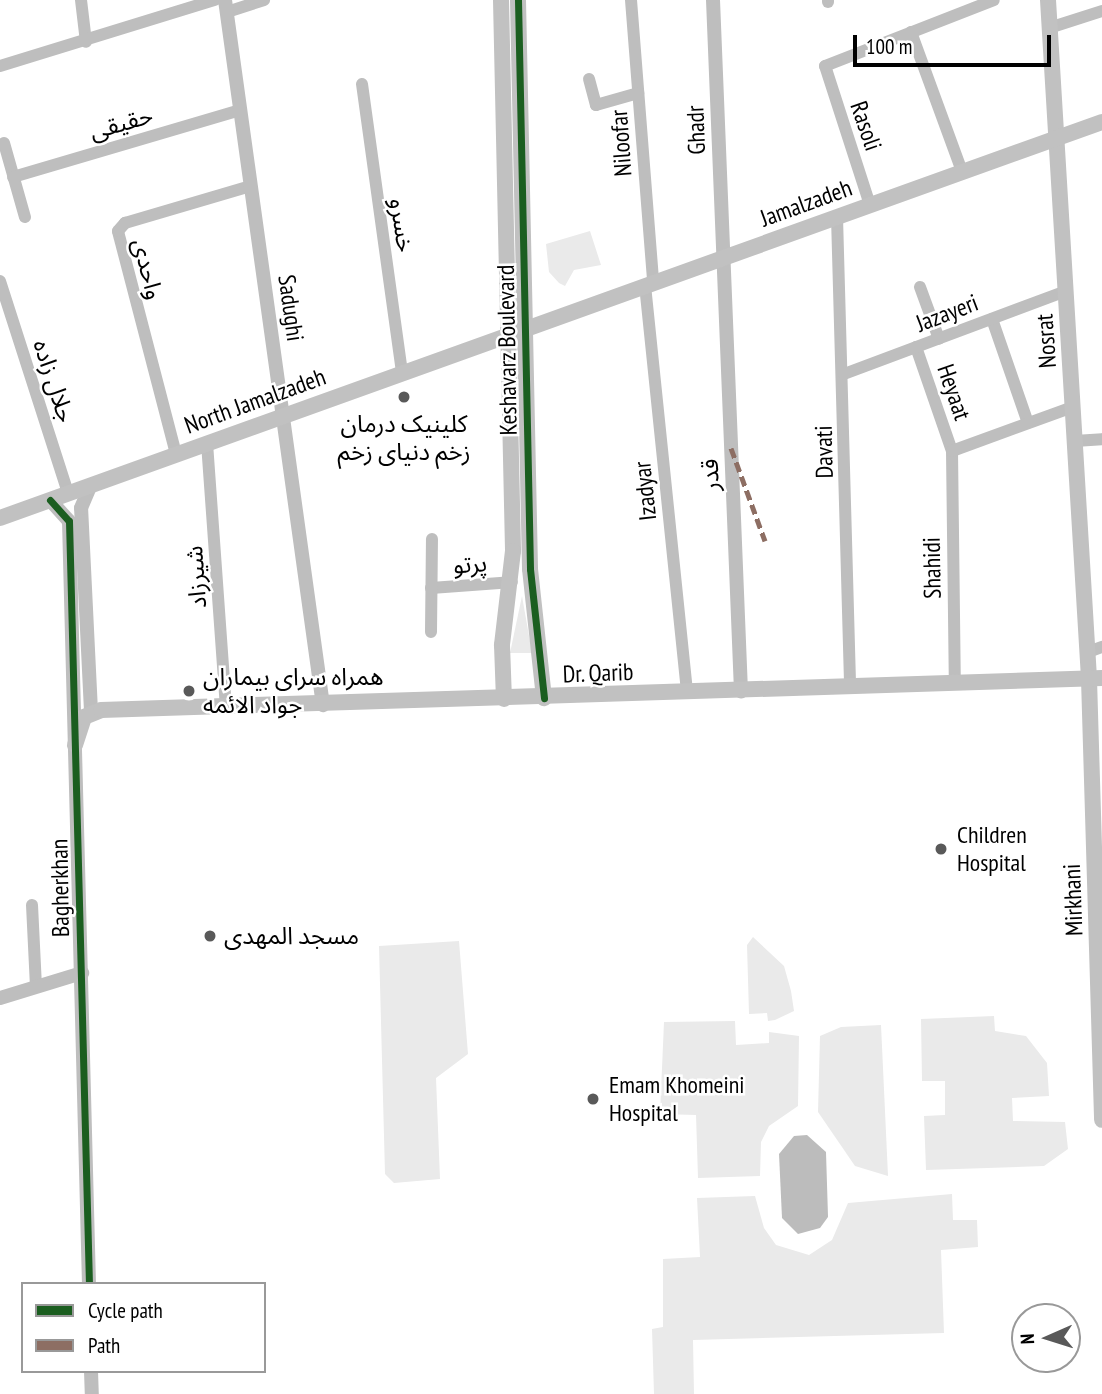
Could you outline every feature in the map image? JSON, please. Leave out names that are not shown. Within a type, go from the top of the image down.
[{"type":"main road","name":"Keshavarz Boulevard","points":[[501,0],[512,582],[502,645],[505,699]]},
{"type":"main road","name":"Keshavarz Boulevard","points":[[518,0],[530,581],[544,698]]},
{"type":"main road","name":"Nosrat","points":[[1048,0],[1075,441],[1096,678]]},
{"type":"main road","name":"Jamalzadeh","points":[[526,328],[1102,122]]},
{"type":"main road","name":"North Jamalzadeh","points":[[0,518],[526,328]]},
{"type":"main road","name":"Dr. Qarib","points":[[91,711],[1096,678]]},
{"type":"main road","name":"Mirkhani","points":[[1096,678],[1102,1120]]},
{"type":"main road","points":[[75,744],[81,720],[91,711]]},
{"type":"street","points":[[81,0],[86,42]]},
{"type":"street","points":[[0,66],[86,42],[215,0]]},
{"type":"street","points":[[226,6],[264,0]]},
{"type":"street","name":"Niloofar","points":[[631,0],[649,284]]},
{"type":"street","name":"Ghadr","points":[[713,0],[724,257]]},
{"type":"street","points":[[962,172],[911,32],[994,0]]},
{"type":"street","name":"Sadughi","points":[[226,6],[323,705]]},
{"type":"street","points":[[1049,28],[1102,11]]},
{"type":"street","name":"Rasoli","points":[[870,205],[825,70],[830,62],[911,32]]},
{"type":"street","points":[[589,79],[596,105],[638,93]]},
{"type":"street","name":"خسرو","points":[[362,84],[402,372]]},
{"type":"street","name":"حقیقی","points":[[13,177],[240,110]]},
{"type":"street","points":[[4,143],[25,217]]},
{"type":"street","name":"واحدی","points":[[176,454],[118,231],[125,223],[251,186]]},
{"type":"street","name":"Davati","points":[[837,217],[844,374],[850,687]]},
{"type":"street","name":"قدر","points":[[724,257],[741,691]]},
{"type":"street","name":"جلال زاده","points":[[0,281],[68,494]]},
{"type":"street","name":"Izadyar","points":[[649,284],[687,693]]},
{"type":"street","points":[[920,287],[939,339]]},
{"type":"street","name":"Jazayeri","points":[[844,374],[1066,291]]},
{"type":"street","points":[[992,319],[1028,423]]},
{"type":"street","name":"Heyaat","points":[[916,347],[951,451]]},
{"type":"street","points":[[951,451],[1073,407]]},
{"type":"street","points":[[1075,441],[1102,439]]},
{"type":"street","name":"شیرزاد","points":[[207,443],[226,708]]},
{"type":"street","name":"Shahidi","points":[[951,451],[955,684]]},
{"type":"street","points":[[91,711],[81,508],[92,485]]},
{"type":"street","name":"Bagherkhan","points":[[50,500],[69,521],[89,1282]]},
{"type":"street","name":"پرتو","points":[[430,632],[432,539]]},
{"type":"street","name":"پرتو","points":[[431,588],[512,582]]},
{"type":"street","points":[[32,905],[36,987]]},
{"type":"street","points":[[0,999],[82,973]]},
{"type":"street","points":[[91,1373],[92,1394]]},
{"type":"shaded area","points":[[590,231],[601,265],[574,270],[565,286],[559,283],[549,272],[546,244]]},
{"type":"shaded area","points":[[522,596],[532,653],[510,653]]},
{"type":"shaded area","points":[[753,937],[784,966],[791,991],[794,1011],[775,1020],[768,1021],[767,1013],[749,1014],[747,945]]},
{"type":"shaded area","points":[[459,941],[468,1054],[436,1078],[440,1179],[394,1183],[385,1174],[379,946]]},
{"type":"shaded area","points":[[994,1016],[995,1031],[1026,1036],[1047,1063],[1049,1096],[1012,1098],[1013,1121],[1065,1122],[1068,1149],[1044,1166],[926,1170],[924,1116],[945,1115],[945,1081],[922,1081],[921,1019]]},
{"type":"shaded area","points":[[735,1021],[736,1045],[769,1043],[769,1032],[799,1036],[798,1106],[769,1126],[761,1142],[760,1176],[698,1178],[696,1115],[660,1114],[664,1022]]},
{"type":"shaded area","points":[[881,1025],[888,1176],[855,1166],[818,1112],[820,1036],[841,1027]]},
{"type":"shaded area","points":[[807,1135],[826,1152],[828,1217],[820,1228],[798,1234],[782,1218],[779,1154],[794,1136]]},
{"type":"shaded area","points":[[952,1194],[953,1220],[977,1220],[978,1247],[941,1250],[944,1333],[693,1340],[694,1394],[654,1394],[652,1329],[663,1327],[663,1259],[700,1257],[697,1198],[755,1196],[764,1228],[776,1245],[809,1255],[832,1240],[848,1203]]},
{"type":"marked path","points":[[731,448],[765,541]]},
{"type":"cycle path","points":[[518,0],[530,569],[544,698]]},
{"type":"cycle path","points":[[50,500],[69,521],[89,1282]]},
{"type":"place","name":"کلینیک درمان زخم دنیای زخم","points":[[404,397]]},
{"type":"place","name":"همراه سرای بیماران جواد الائمه","points":[[189,691]]},
{"type":"place","name":"Children Hospital","points":[[941,849]]},
{"type":"place","name":"مسجد المهدی","points":[[210,936]]},
{"type":"place","name":"Emam Khomeini Hospital","points":[[593,1099]]}]
